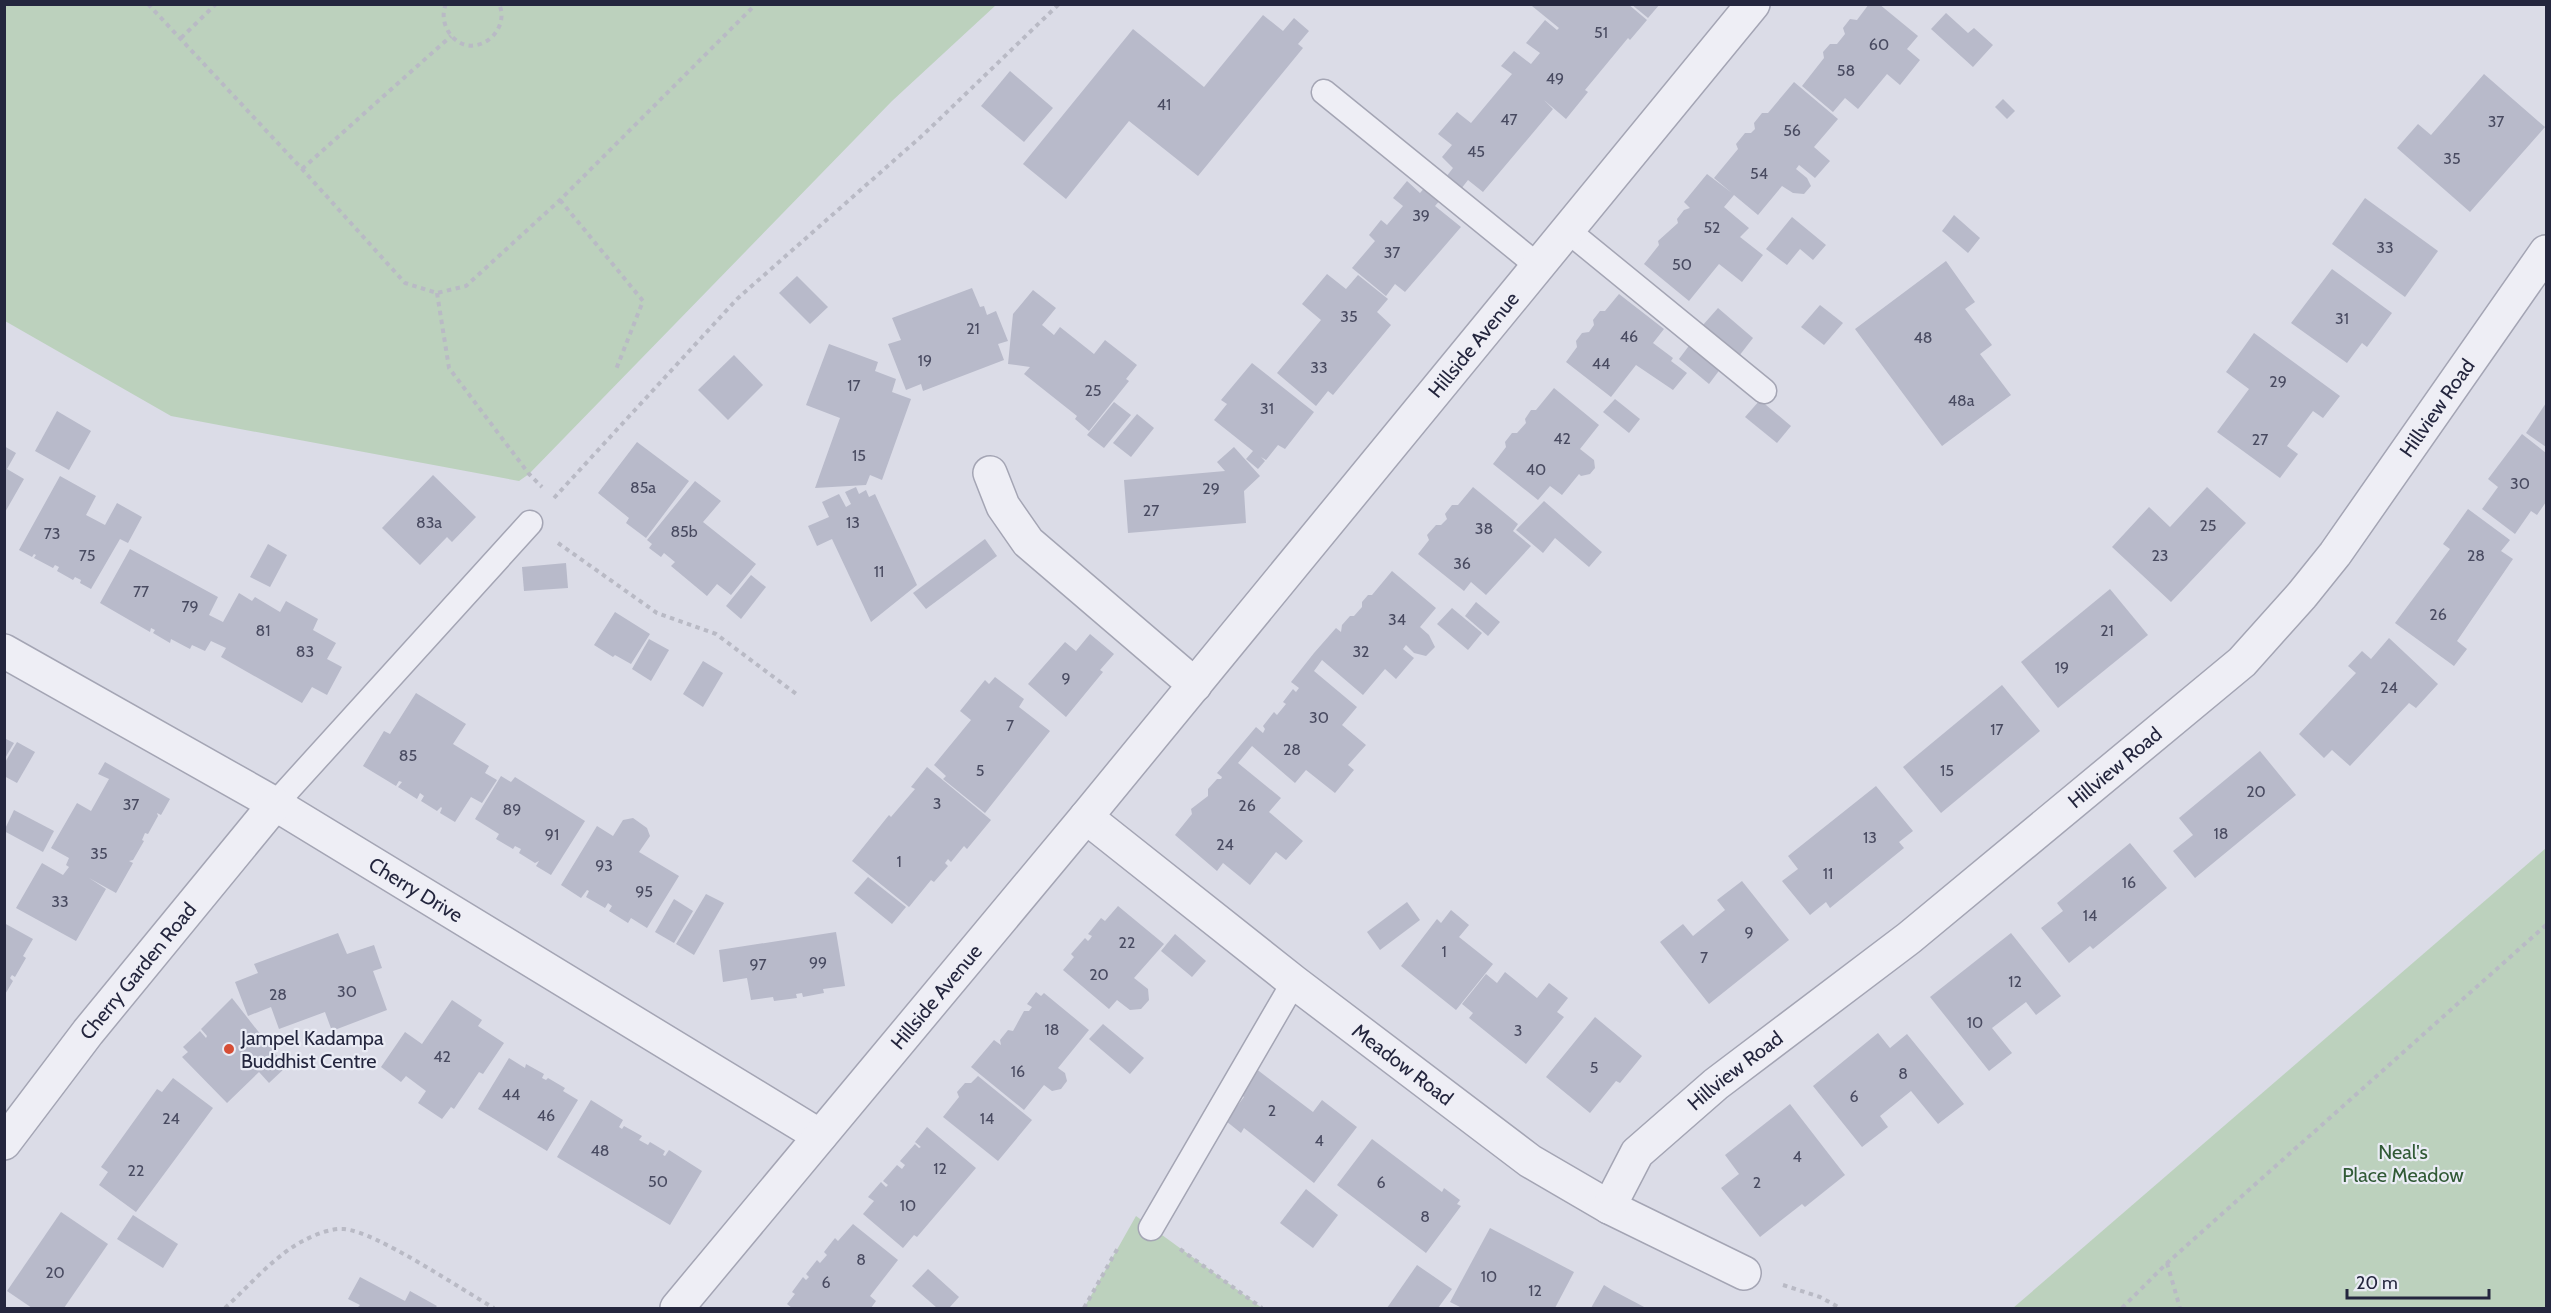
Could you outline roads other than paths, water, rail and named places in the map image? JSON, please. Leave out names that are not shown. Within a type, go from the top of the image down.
[{"type":"street","name":"Hillside Avenue","points":[[677,1308],[1195,685],[1753,4]]},
{"type":"street","name":"Hillview Road","points":[[1609,1207],[1637,1153],[1716,1084],[1909,938],[2242,662],[2335,554],[2547,252]]},
{"type":"street","points":[[990,473],[1003,506],[1028,542],[1195,685]]},
{"type":"street","name":"Cherry Drive","points":[[4,651],[275,804],[820,1136]]},
{"type":"street","name":"Cherry Garden Road","points":[[4,1143],[88,1032],[275,804]]},
{"type":"street","name":"Meadow Road","points":[[1086,817],[1294,982],[1530,1161],[1609,1207],[1744,1273]]},
{"type":"lane","points":[[1324,92],[1538,266]]},
{"type":"lane","points":[[1567,230],[1764,391]]},
{"type":"lane","points":[[275,804],[530,523]]},
{"type":"lane","points":[[1151,1228],[1294,982]]},
{"type":"place","name":"Jampel Kadampa Buddhist Centre","points":[[229,1049]]},
{"type":"park label","name":"Neal's Place Meadow","points":[[2403,1164]]}]
